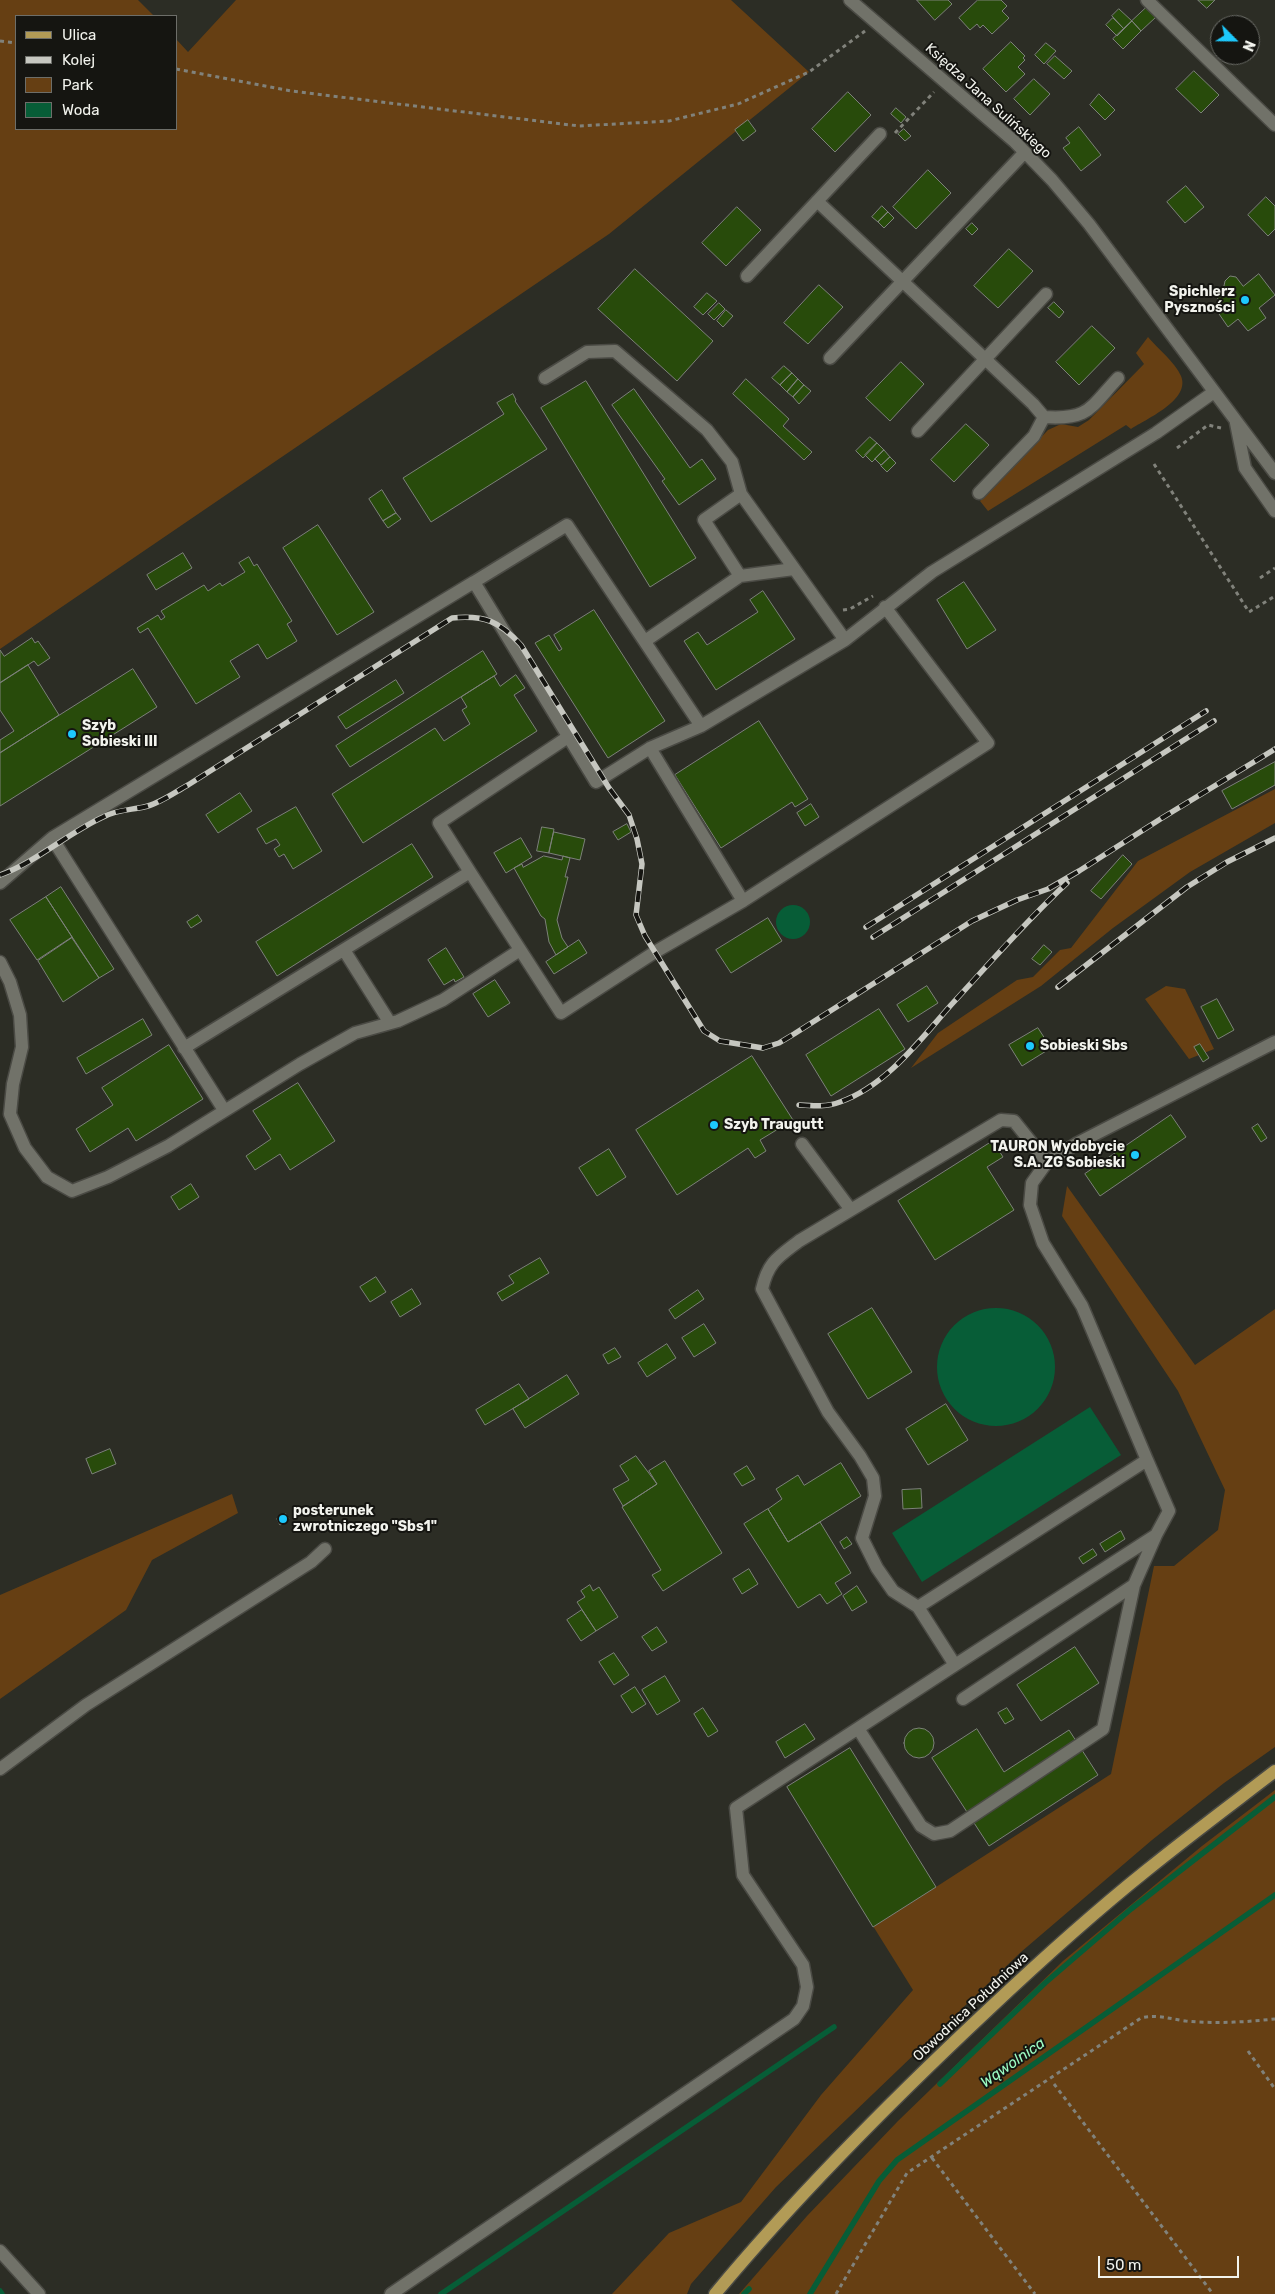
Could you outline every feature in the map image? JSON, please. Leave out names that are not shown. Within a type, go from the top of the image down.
[{"type":"main road","name":"Obwodnica Południowa","points":[[715,2294],[806,2191],[868,2125],[1034,1967],[1146,1871],[1275,1771]]},
{"type":"street","name":"Księdza Jana Sulińskiego","points":[[850,0],[1025,152],[1089,224],[1275,473]]},
{"type":"street","points":[[1147,0],[1275,125]]},
{"type":"street","points":[[747,276],[817,201],[884,137]]},
{"type":"street","points":[[830,358],[1025,152]]},
{"type":"street","points":[[817,201],[903,280],[1033,404],[1044,417],[1066,418],[1085,413],[1118,378]]},
{"type":"street","points":[[918,431],[1046,294]]},
{"type":"street","points":[[545,378],[587,352],[616,351],[707,430],[732,462],[741,494],[844,640]]},
{"type":"street","points":[[474,582],[596,782],[650,748],[701,726],[844,640],[932,572],[1156,433],[1214,392]]},
{"type":"street","points":[[978,493],[1034,436],[1044,417]]},
{"type":"street","points":[[1236,420],[1245,468],[1275,511]]},
{"type":"street","points":[[740,576],[704,520],[741,494]]},
{"type":"street","points":[[0,883],[52,838],[567,525],[701,726]]},
{"type":"street","points":[[645,641],[740,576],[794,569]]},
{"type":"street","points":[[568,737],[439,823],[561,1013],[655,952],[743,901],[988,743],[885,607]]},
{"type":"street","points":[[650,748],[743,901]]},
{"type":"street","points":[[52,838],[224,1110]]},
{"type":"street","points":[[184,1048],[470,872]]},
{"type":"street","points":[[344,950],[390,1023]]},
{"type":"street","points":[[0,962],[10,982],[20,1015],[22,1046],[13,1084],[10,1114],[25,1148],[47,1177],[72,1191],[108,1177],[168,1146],[224,1110],[355,1033],[390,1023],[443,1000],[520,950]]},
{"type":"street","points":[[859,1730],[921,1826],[934,1834],[950,1831],[1102,1729],[1134,1585],[1168,1511],[1082,1306],[1043,1243],[1030,1205],[1032,1183],[1047,1162],[1076,1144],[1275,1042]]},
{"type":"street","points":[[955,1665],[918,1607],[893,1591],[877,1568],[862,1538],[875,1496],[873,1478],[860,1456],[828,1412],[762,1289],[766,1271],[782,1254],[799,1241],[1001,1120],[1014,1121],[1047,1162]]},
{"type":"street","points":[[802,1144],[852,1210]]},
{"type":"street","points":[[918,1607],[1147,1460]]},
{"type":"street","points":[[391,2294],[794,2019],[802,2006],[807,1987],[803,1965],[743,1875],[736,1808],[1156,1536]]},
{"type":"street","points":[[0,1769],[86,1704],[311,1562],[326,1549]]},
{"type":"street","points":[[963,1699],[1134,1585]]},
{"type":"street","points":[[0,2250],[39,2294]]},
{"type":"path","points":[[178,69],[291,91],[388,104],[579,126],[599,125],[669,121],[738,104],[809,72],[868,30]]},
{"type":"path","points":[[0,41],[15,43]]},
{"type":"path","points":[[884,137],[935,92]]},
{"type":"path","points":[[1154,464],[1249,612],[1275,596]]},
{"type":"path","points":[[1260,578],[1275,568]]},
{"type":"path","points":[[836,608],[850,609],[874,595]]},
{"type":"path","points":[[836,2294],[907,2173],[1141,2018],[1153,2015],[1186,2021],[1216,2022],[1275,2019]]},
{"type":"path","points":[[1248,2051],[1275,2089]]},
{"type":"path","points":[[1054,2084],[1213,2294]]},
{"type":"path","points":[[932,2158],[1035,2294]]},
{"type":"green space","points":[[0,0],[138,0],[153,15],[15,15],[15,130],[178,130],[178,41],[188,52],[236,0],[731,0],[809,72],[609,234],[0,649]]},
{"type":"green space","points":[[1148,337],[1171,361],[1181,376],[1182,385],[1180,393],[1174,401],[1131,429],[1126,425],[988,511],[980,501],[1048,430],[1061,424],[1078,427],[1089,420],[1144,364],[1136,353]]},
{"type":"green space","points":[[1275,789],[1275,823],[1190,872],[1113,928],[1041,986],[911,1068],[938,1033],[1017,980],[1033,977],[1060,950],[1071,948],[1138,861]]},
{"type":"green space","points":[[1166,986],[1185,989],[1214,1049],[1189,1059],[1145,999]]},
{"type":"green space","points":[[1067,1186],[1195,1365],[1275,1309],[1275,1747],[1224,1783],[1152,1840],[1021,1952],[776,2187],[691,2284],[687,2294],[612,2294],[669,2233],[741,2202],[821,2095],[913,1990],[873,1926],[1111,1774],[1154,1566],[1174,1566],[1218,1530],[1225,1490],[1178,1391],[1062,1216]]},
{"type":"green space","points":[[232,1494],[238,1513],[152,1560],[126,1610],[0,1699],[0,1595]]},
{"type":"green space","points":[[1275,1790],[1275,2294],[739,2294],[807,2216],[898,2121],[1063,1961],[1202,1846]]},
{"type":"water","points":[[793,905],[800,906],[805,910],[809,915],[809,929],[805,934],[800,938],[793,939],[786,938],[781,934],[777,929],[776,922],[777,915],[781,910],[786,906]]},
{"type":"water","points":[[996,1308],[1018,1313],[1038,1325],[1050,1345],[1055,1367],[1050,1389],[1038,1409],[1018,1421],[996,1426],[974,1421],[954,1409],[942,1389],[937,1367],[942,1345],[954,1325],[974,1313]]},
{"type":"water","points":[[1090,1407],[1121,1455],[922,1582],[892,1533]]},
{"type":"building","points":[[917,0],[948,0],[952,4],[935,20]]},
{"type":"building","points":[[978,0],[1001,0],[1007,6],[1002,11],[1009,18],[992,34],[983,25],[980,28],[977,24],[970,30],[959,18]]},
{"type":"building","points":[[1198,0],[1215,0],[1207,8]]},
{"type":"building","points":[[1147,7],[1156,17],[1141,31],[1132,21]]},
{"type":"building","points":[[1119,9],[1132,21],[1124,29],[1112,16]]},
{"type":"building","points":[[1113,18],[1124,29],[1117,36],[1106,25]]},
{"type":"building","points":[[1132,21],[1141,31],[1123,49],[1113,39]]},
{"type":"building","points":[[1011,42],[1025,56],[1023,58],[1025,60],[1018,67],[1025,74],[1006,92],[983,69]]},
{"type":"building","points":[[1046,43],[1056,51],[1044,64],[1035,55]]},
{"type":"building","points":[[1055,56],[1072,71],[1064,79],[1047,64]]},
{"type":"building","points":[[1194,71],[1219,95],[1201,113],[1176,89]]},
{"type":"building","points":[[1034,79],[1050,94],[1030,115],[1014,99]]},
{"type":"building","points":[[848,92],[871,115],[835,152],[812,129]]},
{"type":"building","points":[[1099,94],[1115,110],[1105,120],[1090,105]]},
{"type":"building","points":[[896,108],[906,117],[901,123],[891,114]]},
{"type":"building","points":[[748,120],[756,131],[743,141],[735,130]]},
{"type":"building","points":[[1079,127],[1101,155],[1081,171],[1063,148],[1070,143],[1066,138]]},
{"type":"building","points":[[904,129],[911,136],[905,141],[898,134]]},
{"type":"building","points":[[928,170],[951,193],[916,229],[893,207]]},
{"type":"building","points":[[1186,186],[1204,207],[1185,223],[1167,202]]},
{"type":"building","points":[[1266,197],[1275,206],[1275,229],[1268,236],[1248,215]]},
{"type":"building","points":[[882,206],[888,212],[878,222],[872,217]]},
{"type":"building","points":[[737,207],[761,230],[726,266],[702,243]]},
{"type":"building","points":[[888,212],[894,218],[884,228],[878,222]]},
{"type":"building","points":[[972,223],[978,229],[972,235],[966,229]]},
{"type":"building","points":[[1009,249],[1033,271],[998,308],[974,286]]},
{"type":"building","points":[[635,269],[713,341],[677,381],[598,309]]},
{"type":"building","name":"Spichlerz Pyszności","points":[[1259,274],[1275,295],[1259,308],[1266,318],[1248,331],[1238,319],[1228,327],[1217,311],[1223,306],[1214,293],[1224,286],[1225,281],[1230,276],[1236,277],[1243,286]]},
{"type":"building","points":[[819,285],[843,307],[808,344],[784,323]]},
{"type":"building","points":[[707,293],[717,301],[703,315],[694,307]]},
{"type":"building","points":[[1054,302],[1064,312],[1059,318],[1048,308]]},
{"type":"building","points":[[719,303],[725,309],[714,320],[708,314]]},
{"type":"building","points":[[726,310],[733,316],[723,327],[717,321]]},
{"type":"building","points":[[1092,326],[1115,348],[1079,385],[1056,362]]},
{"type":"building","points":[[901,362],[924,384],[890,421],[866,398]]},
{"type":"building","points":[[784,366],[792,373],[780,385],[772,378]]},
{"type":"building","points":[[792,373],[798,379],[787,392],[780,385]]},
{"type":"building","points":[[746,379],[789,419],[783,426],[812,452],[804,460],[733,394]]},
{"type":"building","points":[[798,379],[804,385],[793,397],[787,392]]},
{"type":"building","points":[[586,381],[696,558],[650,587],[541,408]]},
{"type":"building","points":[[804,385],[811,391],[799,404],[793,397]]},
{"type":"building","points":[[634,389],[690,468],[702,459],[716,479],[679,505],[662,481],[665,479],[612,405]]},
{"type":"building","points":[[513,394],[515,401],[547,449],[431,522],[403,478],[504,414],[497,403]]},
{"type":"building","points":[[966,424],[989,445],[954,482],[931,460]]},
{"type":"building","points":[[870,437],[877,443],[863,458],[856,451]]},
{"type":"building","points":[[877,443],[884,450],[872,462],[865,455]]},
{"type":"building","points":[[884,450],[890,457],[881,465],[875,459]]},
{"type":"building","points":[[890,457],[896,463],[887,472],[881,466]]},
{"type":"building","points":[[382,490],[396,513],[383,521],[369,499]]},
{"type":"building","points":[[396,513],[401,519],[388,528],[383,521]]},
{"type":"building","points":[[318,525],[374,612],[337,635],[283,548]]},
{"type":"building","points":[[183,553],[192,568],[156,590],[147,575]]},
{"type":"building","points":[[249,557],[254,566],[257,564],[292,621],[287,624],[297,641],[267,659],[258,644],[230,661],[240,677],[196,704],[148,628],[140,633],[137,628],[158,615],[161,620],[165,617],[161,611],[204,585],[208,591],[220,583],[222,586],[245,572],[239,563]]},
{"type":"building","points":[[964,582],[996,630],[967,649],[937,600]]},
{"type":"building","points":[[763,591],[795,639],[716,690],[684,641],[698,632],[707,645],[758,612],[750,600]]},
{"type":"building","points":[[594,610],[665,721],[608,758],[535,643],[549,635],[559,651],[562,649],[554,635]]},
{"type":"building","points":[[32,638],[35,643],[38,641],[50,658],[38,666],[34,661],[0,683],[0,650],[4,656]]},
{"type":"building","points":[[483,651],[497,674],[350,767],[336,746]]},
{"type":"building","points":[[28,665],[59,715],[0,753],[0,740],[14,731],[0,710],[0,683]]},
{"type":"building","name":"Szyb Sobieski III","points":[[133,669],[157,707],[0,806],[0,753]]},
{"type":"building","points":[[516,675],[525,688],[514,695],[537,731],[363,843],[332,794],[435,728],[444,741],[470,724],[462,710],[467,707],[461,697],[494,676],[500,686]]},
{"type":"building","points":[[396,680],[404,693],[346,729],[338,717]]},
{"type":"building","points":[[759,721],[808,799],[795,807],[792,802],[721,848],[675,775]]},
{"type":"building","points":[[1275,762],[1275,785],[1232,809],[1222,791]]},
{"type":"building","points":[[240,793],[252,811],[218,833],[206,815]]},
{"type":"building","points":[[811,804],[819,817],[805,826],[797,813]]},
{"type":"building","points":[[296,807],[322,851],[293,869],[284,854],[279,857],[274,849],[280,845],[276,839],[266,844],[257,829]]},
{"type":"building","points":[[627,824],[631,832],[618,840],[613,832]]},
{"type":"building","points":[[542,827],[554,829],[549,853],[537,851]]},
{"type":"building","points":[[554,832],[585,839],[580,860],[549,853]]},
{"type":"building","points":[[521,838],[532,857],[506,873],[494,853]]},
{"type":"building","points":[[412,844],[433,877],[277,976],[256,942]]},
{"type":"building","points":[[1123,855],[1132,864],[1101,899],[1091,891]]},
{"type":"building","points":[[544,856],[562,860],[563,856],[570,858],[565,877],[568,877],[557,920],[562,938],[568,947],[556,955],[549,942],[545,919],[541,916],[514,868],[522,864],[523,867]]},
{"type":"building","points":[[61,887],[114,969],[99,978],[46,897]]},
{"type":"building","points":[[46,897],[72,937],[37,960],[10,920]]},
{"type":"building","points":[[198,915],[202,921],[191,928],[187,922]]},
{"type":"building","points":[[768,918],[782,941],[731,973],[716,950]]},
{"type":"building","points":[[72,938],[99,978],[63,1002],[38,961]]},
{"type":"building","points":[[579,940],[587,953],[554,974],[546,962]]},
{"type":"building","points":[[1044,945],[1052,952],[1040,965],[1032,959]]},
{"type":"building","points":[[446,948],[464,977],[455,982],[454,979],[444,985],[428,960]]},
{"type":"building","points":[[495,980],[510,1003],[488,1017],[473,994]]},
{"type":"building","points":[[927,986],[938,1003],[908,1022],[897,1005]]},
{"type":"building","points":[[1217,999],[1234,1030],[1218,1039],[1201,1007]]},
{"type":"building","points":[[879,1009],[905,1049],[831,1096],[806,1055]]},
{"type":"building","points":[[143,1019],[152,1035],[86,1074],[77,1058]]},
{"type":"building","name":"Sobieski Sbs","points":[[1038,1028],[1051,1048],[1022,1066],[1009,1045]]},
{"type":"building","points":[[1200,1044],[1209,1058],[1203,1062],[1194,1047]]},
{"type":"building","points":[[169,1045],[203,1099],[136,1141],[128,1128],[90,1152],[76,1129],[113,1105],[102,1088]]},
{"type":"building","name":"Szyb Traugutt","points":[[752,1056],[793,1120],[760,1140],[766,1151],[755,1158],[748,1148],[677,1195],[636,1130]]},
{"type":"building","points":[[298,1083],[335,1141],[290,1170],[280,1154],[255,1170],[246,1156],[271,1139],[253,1111]]},
{"type":"building","name":"TAURON Wydobycie S.A. ZG Sobieski","points":[[1171,1115],[1186,1137],[1100,1196],[1085,1174]]},
{"type":"building","points":[[1258,1124],[1267,1138],[1261,1142],[1252,1128]]},
{"type":"building","points":[[993,1141],[1003,1157],[987,1167],[1014,1210],[935,1260],[898,1201]]},
{"type":"building","points":[[609,1149],[626,1177],[597,1196],[579,1168]]},
{"type":"building","points":[[191,1184],[199,1197],[179,1210],[171,1197]]},
{"type":"building","points":[[540,1258],[549,1273],[502,1301],[497,1293],[514,1283],[509,1276]]},
{"type":"building","points":[[376,1277],[386,1292],[370,1302],[360,1287]]},
{"type":"building","points":[[412,1289],[421,1304],[400,1317],[391,1302]]},
{"type":"building","points":[[698,1290],[704,1299],[675,1319],[669,1310]]},
{"type":"building","points":[[872,1308],[912,1372],[868,1399],[828,1334]]},
{"type":"building","points":[[704,1324],[716,1343],[694,1357],[682,1338]]},
{"type":"building","points":[[667,1344],[676,1358],[647,1377],[638,1363]]},
{"type":"building","points":[[615,1348],[621,1357],[608,1364],[603,1355]]},
{"type":"building","points":[[567,1375],[579,1394],[525,1428],[513,1409]]},
{"type":"building","points":[[519,1384],[529,1399],[485,1425],[476,1410]]},
{"type":"building","points":[[946,1404],[968,1440],[928,1465],[906,1429]]},
{"type":"building","points":[[110,1449],[116,1464],[92,1474],[86,1459]]},
{"type":"building","points":[[636,1456],[657,1484],[623,1506],[613,1489],[629,1480],[620,1466]]},
{"type":"building","points":[[665,1461],[722,1553],[663,1591],[652,1575],[661,1570],[622,1507],[657,1484],[649,1471]]},
{"type":"building","points":[[841,1463],[861,1496],[788,1542],[768,1509],[782,1499],[776,1489],[798,1475],[804,1485]]},
{"type":"building","points":[[747,1466],[755,1479],[742,1486],[734,1474]]},
{"type":"building","points":[[921,1489],[922,1508],[903,1509],[902,1490]]},
{"type":"building","points":[[768,1509],[788,1542],[820,1522],[851,1573],[835,1583],[842,1594],[827,1604],[820,1594],[798,1608],[744,1524]]},
{"type":"building","name":"posterunek zwrotniczego \"Sbs1\"","points":[[286,1514],[289,1519],[280,1525],[277,1519]]},
{"type":"building","points":[[1121,1531],[1125,1539],[1105,1552],[1100,1544]]},
{"type":"building","points":[[847,1537],[852,1544],[844,1549],[840,1542]]},
{"type":"building","points":[[1093,1549],[1097,1555],[1083,1564],[1079,1558]]},
{"type":"building","points":[[749,1569],[758,1584],[742,1594],[733,1579]]},
{"type":"building","points":[[590,1585],[593,1591],[599,1587],[618,1617],[596,1631],[577,1602],[585,1597],[581,1591]]},
{"type":"building","points":[[857,1586],[867,1602],[852,1611],[843,1596]]},
{"type":"building","points":[[582,1610],[596,1631],[581,1641],[567,1620]]},
{"type":"building","points":[[657,1627],[667,1642],[652,1651],[642,1637]]},
{"type":"building","points":[[1075,1647],[1099,1683],[1041,1721],[1017,1685]]},
{"type":"building","points":[[614,1653],[629,1675],[614,1685],[599,1662]]},
{"type":"building","points":[[665,1676],[680,1701],[657,1715],[642,1690]]},
{"type":"building","points":[[635,1687],[646,1704],[632,1713],[621,1696]]},
{"type":"building","points":[[703,1708],[718,1731],[708,1737],[694,1714]]},
{"type":"building","points":[[1007,1708],[1014,1719],[1005,1724],[998,1713]]},
{"type":"building","points":[[805,1724],[815,1739],[785,1758],[776,1742]]},
{"type":"building","points":[[919,1728],[925,1729],[933,1737],[933,1749],[925,1757],[919,1758],[913,1757],[905,1749],[904,1743],[905,1737],[913,1729]]},
{"type":"building","points":[[977,1729],[1004,1772],[1069,1730],[1098,1775],[989,1846],[932,1758]]},
{"type":"building","points":[[850,1748],[936,1887],[873,1927],[787,1787]]},
{"type":"waterway","points":[[940,2084],[1045,1983],[1131,1909],[1275,1797]]},
{"type":"waterway","name":"Wąwolnica","points":[[810,2294],[879,2181],[897,2160],[1275,1895]]},
{"type":"waterway","points":[[441,2294],[834,2027]]},
{"type":"waterway","points":[[744,2294],[749,2289]]},
{"type":"railway","points":[[0,875],[39,856],[77,831],[108,815],[144,807],[167,798],[452,618],[483,619],[491,621],[506,630],[521,645],[609,788],[629,815],[637,839],[642,864],[636,915],[645,936],[704,1031],[720,1041],[763,1048],[779,1043],[794,1034],[972,921],[1017,900],[1048,889],[1079,871],[1275,749]]},
{"type":"railway","points":[[866,927],[1206,711]]},
{"type":"railway","points":[[873,937],[1214,721]]},
{"type":"railway","points":[[1058,987],[1187,887],[1227,862],[1275,838]]},
{"type":"railway","points":[[799,1105],[835,1104],[857,1095],[887,1074],[914,1047],[1022,927],[1067,883]]},
{"type":"place","name":"Spichlerz Pyszności","points":[[1245,300]]},
{"type":"place","name":"Szyb Sobieski III","points":[[72,734]]},
{"type":"place","name":"Sobieski Sbs","points":[[1030,1046]]},
{"type":"place","name":"Szyb Traugutt","points":[[714,1125]]},
{"type":"place","name":"TAURON Wydobycie S.A. ZG Sobieski","points":[[1135,1155]]},
{"type":"place","name":"posterunek zwrotniczego \"Sbs1\"","points":[[283,1519]]}]
